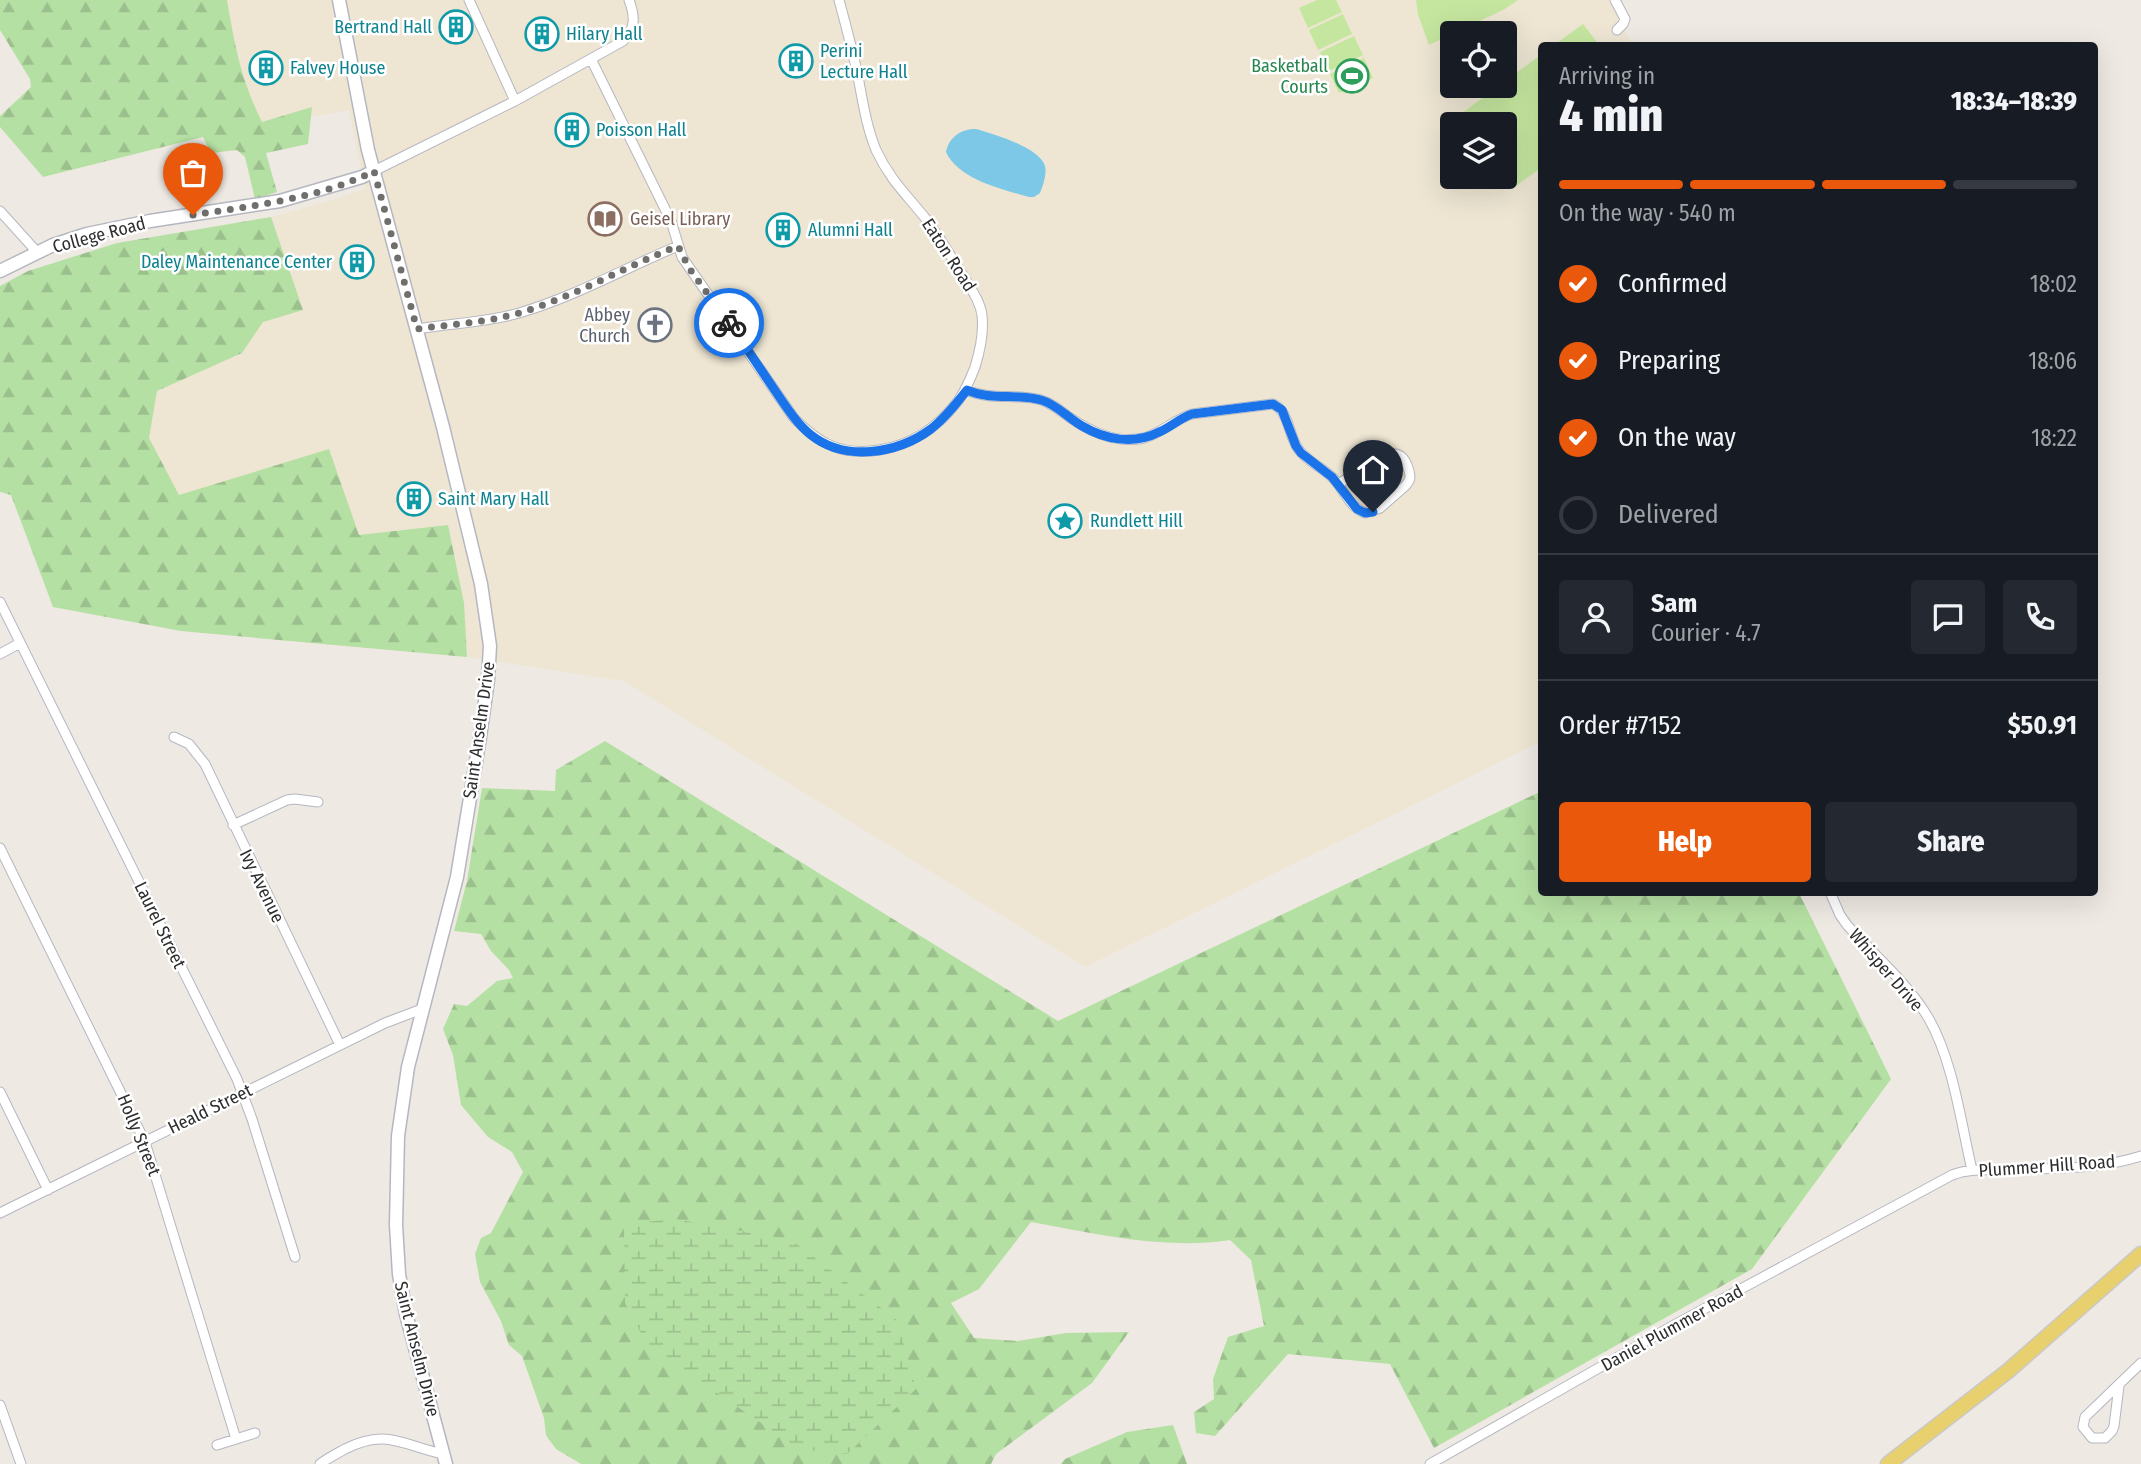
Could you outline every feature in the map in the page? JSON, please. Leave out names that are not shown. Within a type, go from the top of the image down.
[{"type":"main road","points":[[1888,1464],[2008,1371],[2141,1254]]},
{"type":"street","name":"Saint Anselm Drive","points":[[339,0],[374,171],[478,571],[490,646],[481,737],[457,877],[422,1009],[400,1112],[396,1182],[399,1274],[406,1314],[444,1459]]},
{"type":"street","points":[[469,0],[515,101]]},
{"type":"street","name":"College Road","points":[[0,271],[37,252],[109,229],[296,197],[362,177],[515,101],[622,41],[629,35],[634,19],[629,0]]},
{"type":"street","name":"Eaton Road","points":[[839,0],[865,114],[877,152],[900,190],[936,233],[979,302],[982,316],[981,345],[967,390]]},
{"type":"street","points":[[1615,0],[1625,19],[1617,30]]},
{"type":"street","points":[[591,59],[671,221],[678,246],[689,268],[794,418],[819,440],[837,449],[863,452],[886,449],[907,442],[938,423],[967,390],[986,396],[1042,400],[1091,430],[1126,440],[1156,434],[1192,414],[1273,404],[1282,410],[1298,449],[1338,484],[1357,509],[1369,513],[1380,508],[1409,482],[1410,475],[1404,460],[1389,453],[1380,456],[1338,484]]},
{"type":"street","points":[[0,211],[37,252]]},
{"type":"street","points":[[417,329],[486,321],[522,312],[570,295],[678,246]]},
{"type":"street","name":"Laurel Street","points":[[0,602],[243,1094],[295,1257]]},
{"type":"street","points":[[0,653],[20,643]]},
{"type":"street","name":"Ivy Avenue","points":[[174,737],[189,744],[210,774],[340,1045]]},
{"type":"street","points":[[233,825],[287,800],[318,802]]},
{"type":"street","name":"Holly Street","points":[[0,848],[145,1142],[236,1439]]},
{"type":"street","name":"Whisper Drive","points":[[1832,896],[1847,925],[1902,983],[1928,1018],[1946,1062],[1972,1170]]},
{"type":"street","name":"Heald Street","points":[[0,1213],[395,1018],[422,1009]]},
{"type":"street","points":[[0,1092],[48,1190]]},
{"type":"street","name":"Plummer Hill Road","points":[[1917,1195],[1952,1175],[1972,1170],[2086,1166],[2109,1164],[2141,1156]]},
{"type":"street","name":"Daniel Plummer Road","points":[[1430,1464],[1676,1324],[1917,1195]]},
{"type":"street","points":[[2119,1386],[2112,1431],[2105,1438],[2092,1438],[2083,1427],[2085,1417],[2141,1363]]},
{"type":"street","points":[[0,1405],[21,1464]]},
{"type":"street","points":[[216,1445],[255,1433]]},
{"type":"street","points":[[320,1464],[350,1447],[376,1438],[394,1440],[444,1459]]},
{"type":"shaded area","points":[[136,0],[1609,0],[1631,42],[1538,42],[1538,743],[1085,967],[624,681],[467,657],[181,631],[104,258],[271,217],[365,189],[349,110],[208,135]]},
{"type":"green space","points":[[0,0],[227,0],[240,62],[262,122],[312,107],[308,144],[266,153],[277,192],[255,199],[245,157],[237,150],[211,153],[203,137],[43,177],[0,127],[0,116],[31,87],[30,79],[0,30]]},
{"type":"green space","name":"Basketball Courts","points":[[1317,0],[1336,0],[1342,12],[1308,28],[1299,8]]},
{"type":"green space","points":[[1416,0],[1518,0],[1480,21],[1440,21],[1440,40],[1429,45],[1418,15]]},
{"type":"green space","name":"Basketball Courts","points":[[1343,14],[1352,34],[1318,50],[1309,30]]},
{"type":"green space","points":[[1583,24],[1597,42],[1558,42]]},
{"type":"green space","name":"Basketball Courts","points":[[1354,36],[1363,55],[1329,71],[1320,52]]},
{"type":"green space","points":[[1538,57],[1538,170],[1517,185],[1517,112],[1463,112],[1483,98],[1517,98],[1517,72]]},
{"type":"green space","name":"Basketball Courts","points":[[1364,58],[1373,78],[1339,93],[1330,74]]},
{"type":"green space","points":[[271,217],[303,310],[263,322],[242,353],[157,391],[149,438],[179,495],[329,449],[359,535],[448,525],[464,603],[467,657],[181,631],[53,607],[11,495],[0,492],[0,286],[28,271],[117,243]]},
{"type":"green space","points":[[605,741],[1058,1021],[1538,793],[1538,896],[1800,896],[1891,1079],[1752,1269],[1434,1448],[1390,1364],[1288,1354],[1215,1436],[1196,1433],[1194,1412],[1214,1399],[1213,1379],[1228,1337],[1264,1326],[1251,1260],[1230,1240],[1205,1243],[1156,1242],[1105,1236],[1031,1222],[979,1289],[951,1303],[974,1338],[1018,1341],[1066,1333],[1129,1332],[1092,1383],[996,1454],[991,1464],[581,1464],[556,1449],[546,1435],[544,1418],[522,1356],[509,1345],[501,1321],[480,1282],[475,1254],[481,1238],[491,1233],[523,1172],[512,1152],[488,1137],[461,1105],[453,1055],[443,1029],[454,1004],[467,1006],[497,981],[513,978],[481,934],[454,931],[467,881],[482,788],[555,791],[556,770]]},
{"type":"green space","points":[[675,1219],[791,1240],[897,1320],[916,1389],[847,1454],[799,1449],[647,1345],[625,1303],[624,1224]]},
{"type":"green space","points":[[1173,1425],[1187,1464],[1061,1464],[1065,1459],[1127,1432]]},
{"type":"water","points":[[976,129],[1015,142],[1041,159],[1045,173],[1040,193],[1029,197],[994,187],[971,176],[952,162],[946,152],[950,142],[965,130]]},
{"type":"way so far","points":[[193,215],[296,197],[374,171],[417,329],[486,321],[522,312],[570,295],[678,246],[689,268],[729,323]]},
{"type":"place","name":"Bertrand Hall","points":[[456,27]]},
{"type":"place","name":"Hilary Hall","points":[[542,34]]},
{"type":"place","name":"Perini Lecture Hall","points":[[796,61]]},
{"type":"place","name":"Falvey House","points":[[266,68]]},
{"type":"place","name":"Basketball Courts","points":[[1352,76]]},
{"type":"place","name":"Poisson Hall","points":[[572,130]]},
{"type":"place","name":"Geisel Library","points":[[605,219]]},
{"type":"place","name":"Alumni Hall","points":[[783,230]]},
{"type":"place","name":"Daley Maintenance Center","points":[[357,262]]},
{"type":"place","name":"Abbey Church","points":[[655,325]]},
{"type":"place","name":"Saint Mary Hall","points":[[414,499]]},
{"type":"place","name":"Rundlett Hill","points":[[1065,521]]},
{"type":"route","points":[[729,323],[794,418],[810,434],[837,449],[872,451],[913,440],[938,423],[967,390],[986,396],[1042,400],[1080,425],[1099,434],[1126,440],[1156,434],[1192,414],[1273,404],[1282,410],[1301,453],[1332,477],[1357,509],[1365,513],[1373,512]]}]
